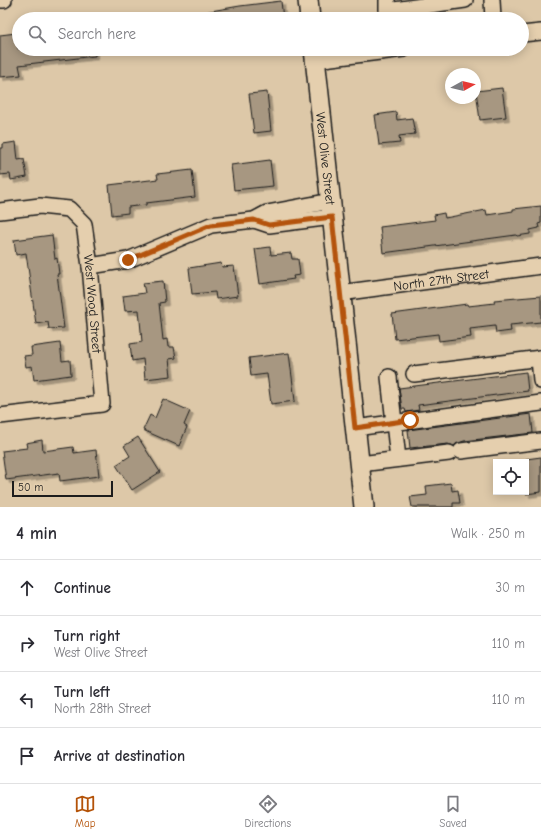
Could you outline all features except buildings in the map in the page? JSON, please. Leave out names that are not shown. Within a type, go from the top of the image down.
[{"type":"main road","points":[[308,0],[309,12]]},
{"type":"main road","name":"West Olive Street","points":[[314,56],[364,507]]},
{"type":"street","points":[[387,0],[387,11],[465,0]]},
{"type":"street","points":[[492,0],[493,12]]},
{"type":"street","points":[[529,33],[541,32]]},
{"type":"street","name":"West Wood Street","points":[[0,211],[40,206],[69,209],[84,224],[90,266],[102,404],[0,416]]},
{"type":"street","points":[[90,266],[128,260],[211,225],[254,220],[267,213],[332,209]]},
{"type":"street","name":"North 27th Street","points":[[340,293],[541,266]]},
{"type":"street","points":[[414,374],[540,358],[541,381]]},
{"type":"street","points":[[389,377],[398,459]]},
{"type":"street","points":[[355,428],[541,403]]},
{"type":"street","points":[[360,464],[541,441]]},
{"type":"route","points":[[128,260],[211,225],[254,220],[269,225],[332,217],[355,428],[410,420]]}]
